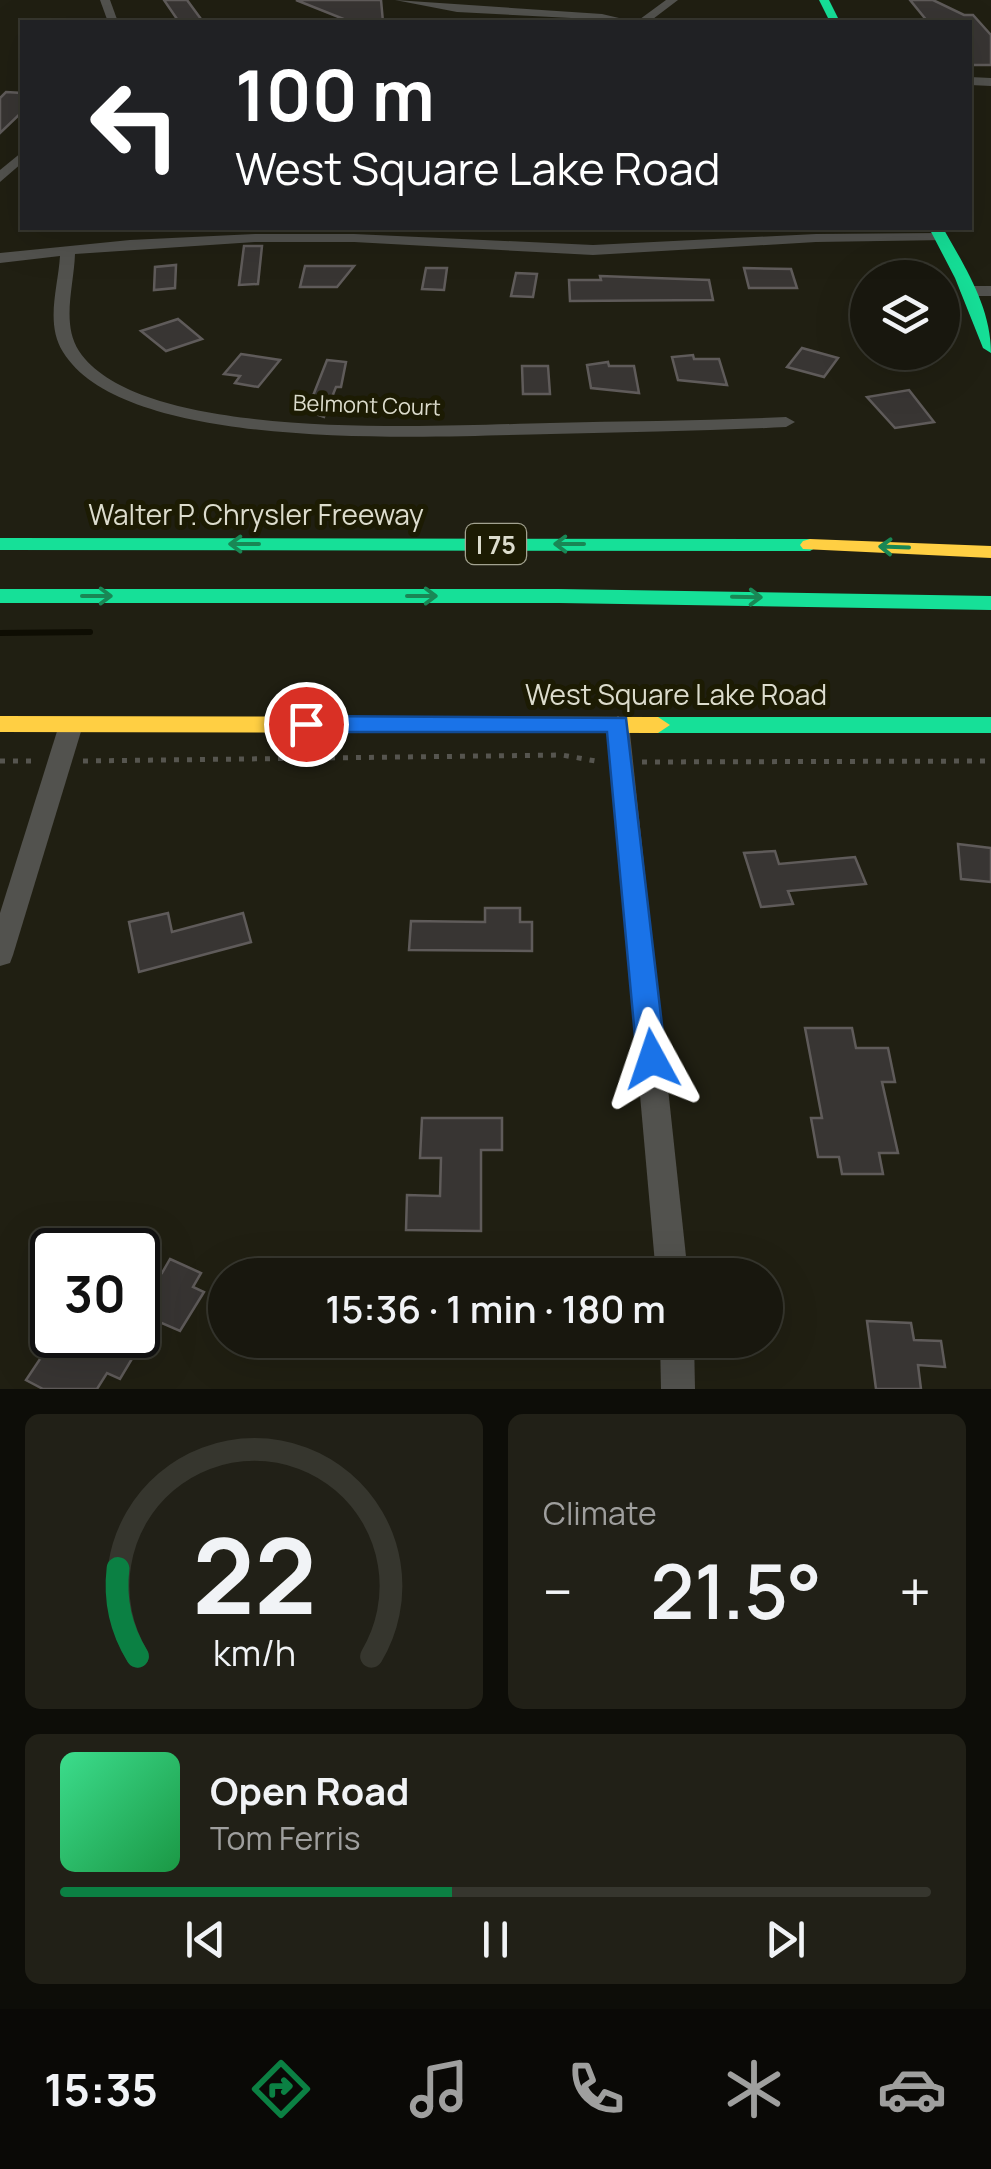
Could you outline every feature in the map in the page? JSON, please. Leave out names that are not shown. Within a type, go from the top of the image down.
[{"type":"main road","points":[[938,232],[980,291],[991,348]]},
{"type":"main road","name":"Walter P. Chrysler Freeway","points":[[0,544],[774,543],[991,552]]},
{"type":"main road","name":"I 75","points":[[0,596],[559,596],[921,599],[991,604]]},
{"type":"main road","name":"West Square Lake Road","points":[[0,724],[991,724]]},
{"type":"street","points":[[400,0],[452,9],[576,14],[617,20]]},
{"type":"street","points":[[645,20],[673,0]]},
{"type":"street","points":[[0,159],[20,158]]},
{"type":"street","points":[[0,178],[20,158]]},
{"type":"street","points":[[0,258],[255,238],[417,234],[593,250],[749,235],[938,232]]},
{"type":"street","name":"Belmont Court","points":[[68,250],[60,316],[61,330],[71,353],[102,381],[166,408],[247,421],[386,430],[786,422]]},
{"type":"street","points":[[618,724],[670,1258]]},
{"type":"street","points":[[0,955],[72,725]]},
{"type":"street","points":[[677,1358],[678,1389]]},
{"type":"path","points":[[73,761],[562,756],[608,762]]},
{"type":"path","points":[[0,761],[46,761]]},
{"type":"path","points":[[637,762],[991,761]]},
{"type":"building","points":[[164,0],[187,0],[201,19],[178,20]]},
{"type":"building","points":[[296,0],[381,0],[383,20],[346,20]]},
{"type":"building","points":[[910,0],[933,0],[964,15],[973,15],[991,35],[991,65],[972,65],[972,20],[926,20]]},
{"type":"building","points":[[6,92],[20,93],[20,114],[0,133],[0,98]]},
{"type":"building","points":[[244,246],[262,246],[258,284],[239,285]]},
{"type":"building","points":[[176,265],[175,288],[154,290],[155,267]]},
{"type":"building","points":[[305,266],[354,266],[337,287],[300,287]]},
{"type":"building","points":[[426,268],[447,268],[444,290],[422,289]]},
{"type":"building","points":[[744,268],[791,269],[797,288],[749,288]]},
{"type":"building","points":[[516,273],[537,274],[533,297],[511,296]]},
{"type":"building","points":[[600,276],[709,280],[713,300],[570,301],[569,280],[601,280]]},
{"type":"building","points":[[178,319],[202,339],[166,351],[141,331]]},
{"type":"building","points":[[802,348],[838,358],[824,377],[787,367]]},
{"type":"building","points":[[241,354],[280,360],[258,387],[235,383],[240,376],[224,374]]},
{"type":"building","points":[[693,355],[694,359],[719,359],[727,385],[678,380],[672,357]]},
{"type":"building","points":[[327,360],[346,362],[341,387],[336,387],[324,417],[307,411]]},
{"type":"building","points":[[608,362],[609,366],[634,366],[639,393],[591,388],[587,365]]},
{"type":"building","points":[[522,366],[548,366],[550,394],[523,394]]},
{"type":"building","points":[[909,390],[934,422],[895,428],[867,397]]},
{"type":"building","points":[[958,844],[991,848],[991,882],[961,879]]},
{"type":"building","points":[[775,851],[779,864],[855,857],[866,884],[788,891],[793,904],[761,907],[744,853]]},
{"type":"building","points":[[485,908],[520,908],[520,922],[532,922],[532,951],[409,950],[411,921],[485,922]]},
{"type":"building","points":[[168,913],[172,932],[243,913],[251,942],[139,972],[129,922]]},
{"type":"building","points":[[805,1028],[852,1028],[856,1048],[888,1048],[895,1082],[882,1082],[898,1153],[879,1153],[883,1174],[842,1174],[839,1157],[818,1157],[811,1118],[822,1118]]},
{"type":"building","points":[[422,1118],[502,1118],[502,1150],[481,1150],[481,1231],[406,1230],[407,1195],[440,1196],[441,1158],[420,1158]]},
{"type":"building","points":[[170,1259],[201,1273],[193,1287],[204,1292],[180,1331],[160,1322],[162,1273]]},
{"type":"building","points":[[867,1321],[911,1323],[914,1340],[941,1341],[945,1367],[918,1365],[921,1389],[876,1389]]},
{"type":"building","points":[[41,1358],[132,1358],[120,1379],[107,1373],[97,1389],[43,1389],[26,1380]]},
{"type":"waterway","points":[[0,633],[90,632]]},
{"type":"traffic: fast","points":[[824,0],[834,20]]},
{"type":"traffic: fast","points":[[937,230],[963,278],[991,348]]},
{"type":"traffic: fast","points":[[0,544],[810,545]]},
{"type":"traffic: fast","points":[[0,596],[559,596],[991,603]]},
{"type":"traffic: fast","points":[[658,725],[991,725]]},
{"type":"traffic: slow","points":[[810,545],[991,552]]},
{"type":"traffic: slow","points":[[0,724],[658,725]]},
{"type":"route","points":[[306,724],[618,724],[652,1059]]}]
